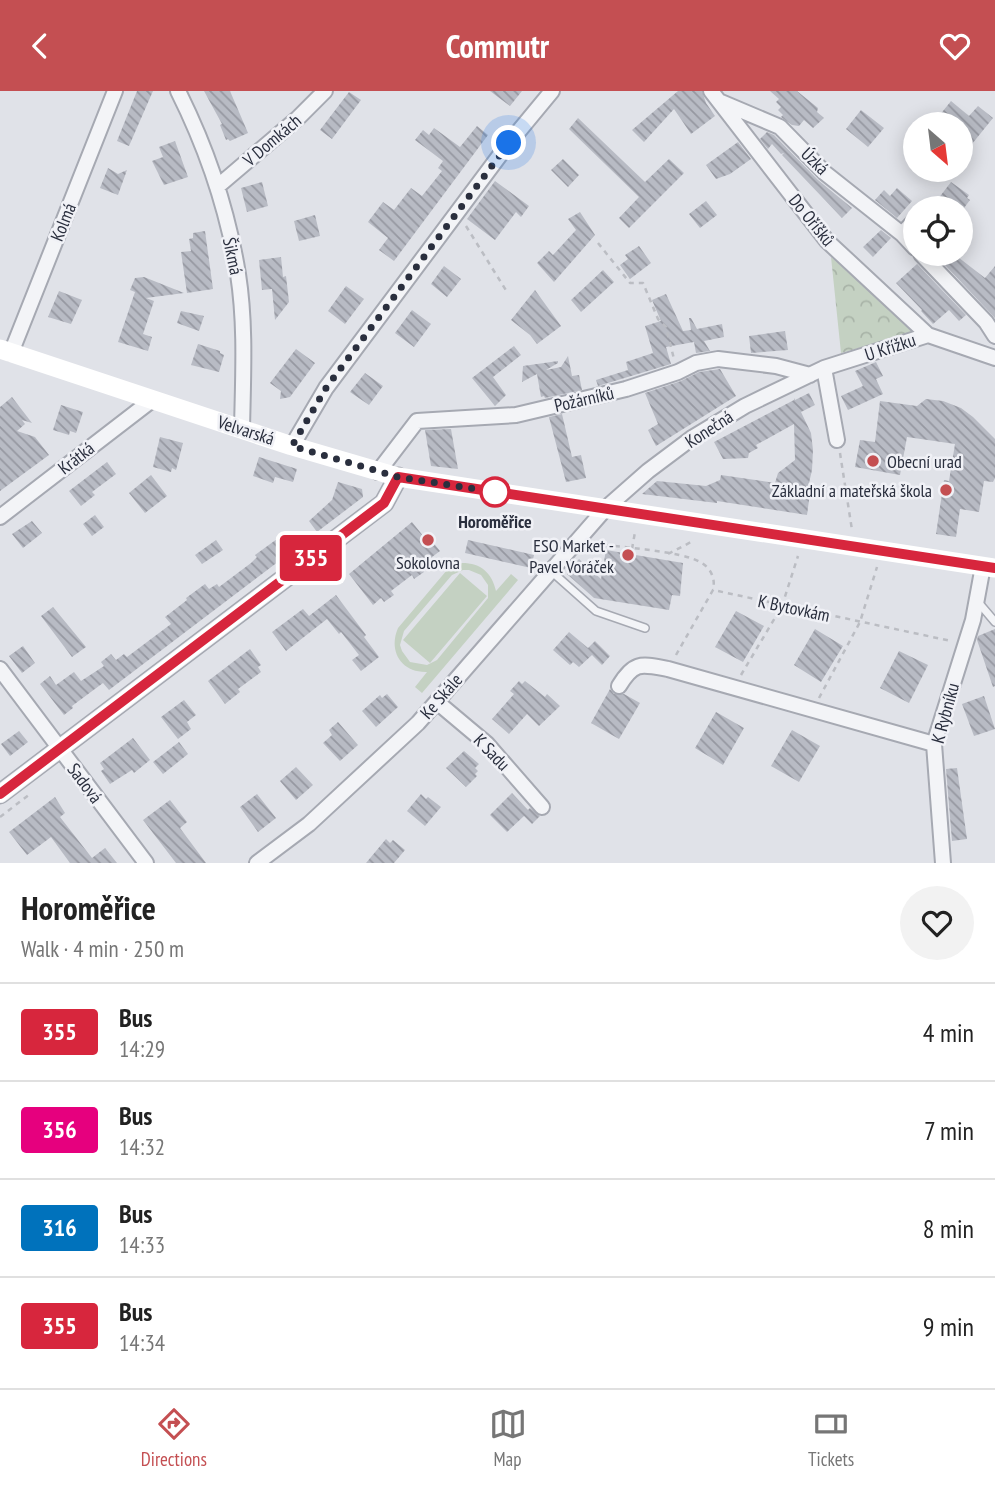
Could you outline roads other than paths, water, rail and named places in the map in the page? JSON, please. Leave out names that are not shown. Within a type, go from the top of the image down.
[{"type":"main road","name":"Velvarská","points":[[6,351],[292,446],[398,477],[989,567]]},
{"type":"street","name":"Kolmá","points":[[6,351],[115,91]]},
{"type":"street","name":"Šikmá","points":[[178,91],[196,127],[217,187],[239,285],[243,332],[242,429]]},
{"type":"street","name":"V Domkách","points":[[217,187],[298,118],[325,91]]},
{"type":"street","points":[[292,446],[326,388],[509,143],[552,91]]},
{"type":"street","name":"Úzká","points":[[715,96],[780,127],[825,173],[902,235]]},
{"type":"street","name":"Do Oříšků","points":[[715,96],[827,241],[928,335]]},
{"type":"street","points":[[932,266],[986,322],[995,336]]},
{"type":"street","name":"U Křížku","points":[[824,368],[928,335],[995,358]]},
{"type":"street","name":"Požárníků","points":[[377,472],[417,421],[516,415],[626,389],[678,372],[696,363],[718,359],[776,366],[810,375]]},
{"type":"street","points":[[824,368],[837,440]]},
{"type":"street","name":"Konečná","points":[[606,508],[648,471],[692,438],[745,406],[824,368]]},
{"type":"street","name":"Krátká","points":[[0,517],[152,400]]},
{"type":"street","points":[[0,794],[384,503],[398,477]]},
{"type":"street","name":"Ke Skále","points":[[257,863],[309,824],[418,723],[606,508]]},
{"type":"street","name":"K Rybníku","points":[[943,863],[934,744],[989,567]]},
{"type":"street","points":[[619,686],[628,671],[644,665],[668,669],[934,744]]},
{"type":"street","name":"Sadová","points":[[0,669],[146,863]]},
{"type":"street","name":"K Sadu","points":[[437,702],[487,744],[542,807]]},
{"type":"lane","points":[[551,571],[596,611],[645,628]]},
{"type":"lane","points":[[977,601],[995,622]]},
{"type":"place","name":"Obecní urad","points":[[873,461]]},
{"type":"place","name":"Základní a mateřská škola","points":[[946,490]]},
{"type":"place","name":"Horoměřice","points":[[495,492]]},
{"type":"place","name":"Sokolovna","points":[[428,540]]},
{"type":"place","name":"ESO Market - Pavel Voráček","points":[[628,555]]}]
